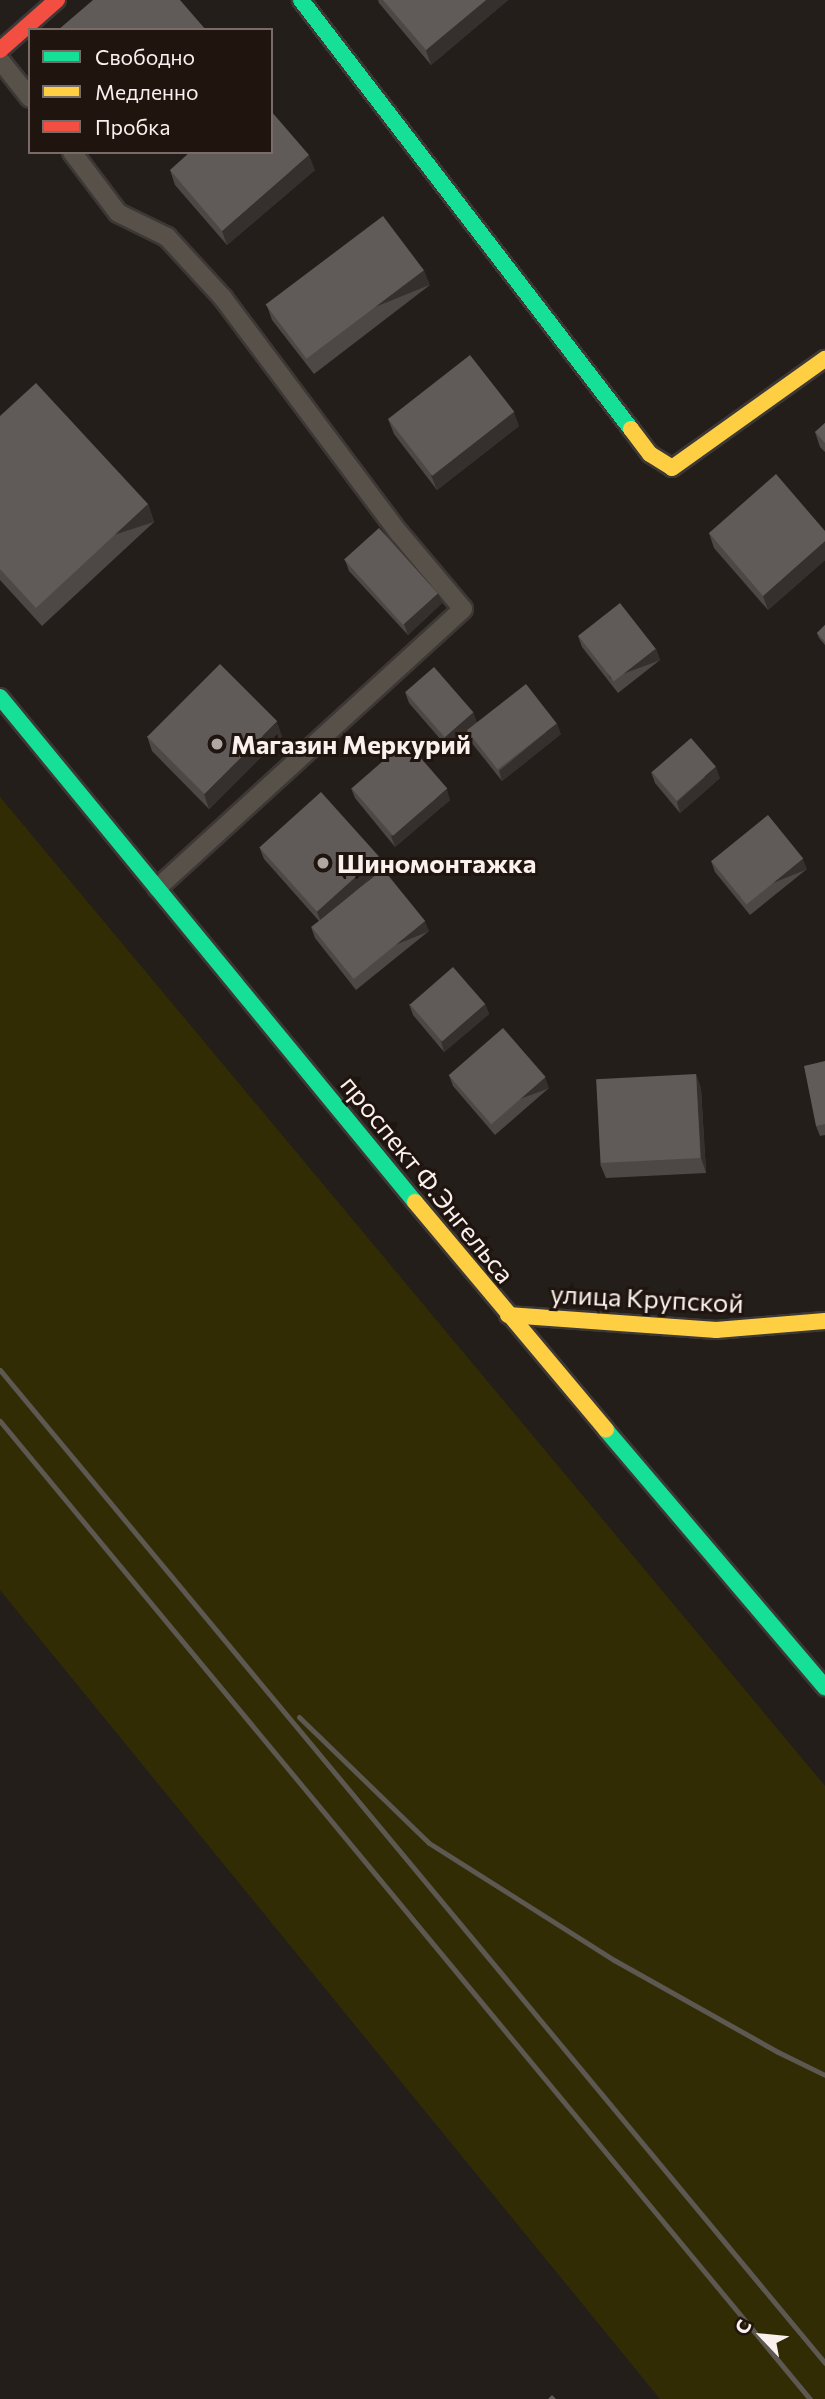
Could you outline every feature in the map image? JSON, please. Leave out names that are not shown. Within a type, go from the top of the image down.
[{"type":"street","points":[[0,50],[57,0]]},
{"type":"street","points":[[302,0],[650,454],[672,468],[825,359]]},
{"type":"street","name":"проспект Ф.Энгельса","points":[[0,697],[508,1315],[825,1687]]},
{"type":"street","name":"улица Крупской","points":[[508,1315],[716,1330],[825,1321]]},
{"type":"lane","points":[[0,60],[28,95]]},
{"type":"lane","points":[[74,154],[118,213],[167,237],[223,298],[399,533],[463,609],[157,888]]},
{"type":"shaded area","points":[[0,797],[825,1786],[825,2399],[660,2399],[0,1590]]},
{"type":"building","points":[[93,0],[180,0],[204,28],[60,28]]},
{"type":"building","points":[[383,0],[486,0],[426,50]]},
{"type":"building","points":[[273,113],[309,155],[222,231],[170,170],[188,154],[273,154]]},
{"type":"building","points":[[383,216],[424,270],[307,359],[266,304]]},
{"type":"building","points":[[470,355],[514,412],[432,476],[388,419]]},
{"type":"building","points":[[36,383],[148,504],[36,608],[0,569],[0,416]]},
{"type":"building","points":[[825,423],[825,443],[815,432]]},
{"type":"building","points":[[776,474],[825,531],[825,541],[763,596],[709,533]]},
{"type":"building","points":[[379,528],[438,593],[403,625],[344,559]]},
{"type":"building","points":[[620,603],[656,649],[614,681],[578,636]]},
{"type":"building","points":[[825,625],[825,642],[817,633]]},
{"type":"building","name":"Магазин Меркурий","points":[[220,664],[277,721],[204,794],[147,737]]},
{"type":"building","points":[[434,667],[473,712],[445,737],[405,692]]},
{"type":"building","points":[[526,684],[557,723],[498,770],[467,730]]},
{"type":"building","points":[[691,738],[716,767],[677,801],[652,772]]},
{"type":"building","points":[[406,741],[447,789],[393,836],[352,788]]},
{"type":"building","name":"Шиномонтажка","points":[[321,792],[379,856],[317,911],[259,848]]},
{"type":"building","points":[[768,815],[803,859],[747,904],[711,861]]},
{"type":"building","points":[[383,869],[425,921],[354,979],[312,927]]},
{"type":"building","points":[[453,967],[485,1004],[442,1041],[410,1004]]},
{"type":"building","points":[[503,1028],[546,1077],[491,1124],[449,1075]]},
{"type":"building","points":[[825,1061],[825,1124],[816,1126],[804,1066]]},
{"type":"building","points":[[696,1074],[700,1158],[601,1163],[596,1079]]},
{"type":"railway","points":[[0,1370],[825,2363]]},
{"type":"railway","points":[[0,1421],[810,2399]]},
{"type":"railway","points":[[299,1717],[429,1843],[614,1960],[778,2052],[825,2075]]},
{"type":"traffic: fast","points":[[301,0],[631,429]]},
{"type":"traffic: fast","points":[[0,697],[415,1202]]},
{"type":"traffic: fast","points":[[606,1430],[825,1687]]},
{"type":"traffic: slow","points":[[631,429],[650,454],[672,468],[825,359]]},
{"type":"traffic: slow","points":[[415,1202],[606,1430]]},
{"type":"traffic: slow","points":[[508,1315],[716,1330],[825,1321]]},
{"type":"traffic: jam","points":[[0,50],[57,0]]},
{"type":"place","name":"Магазин Меркурий","points":[[217,744]]},
{"type":"place","name":"Шиномонтажка","points":[[323,863]]}]
